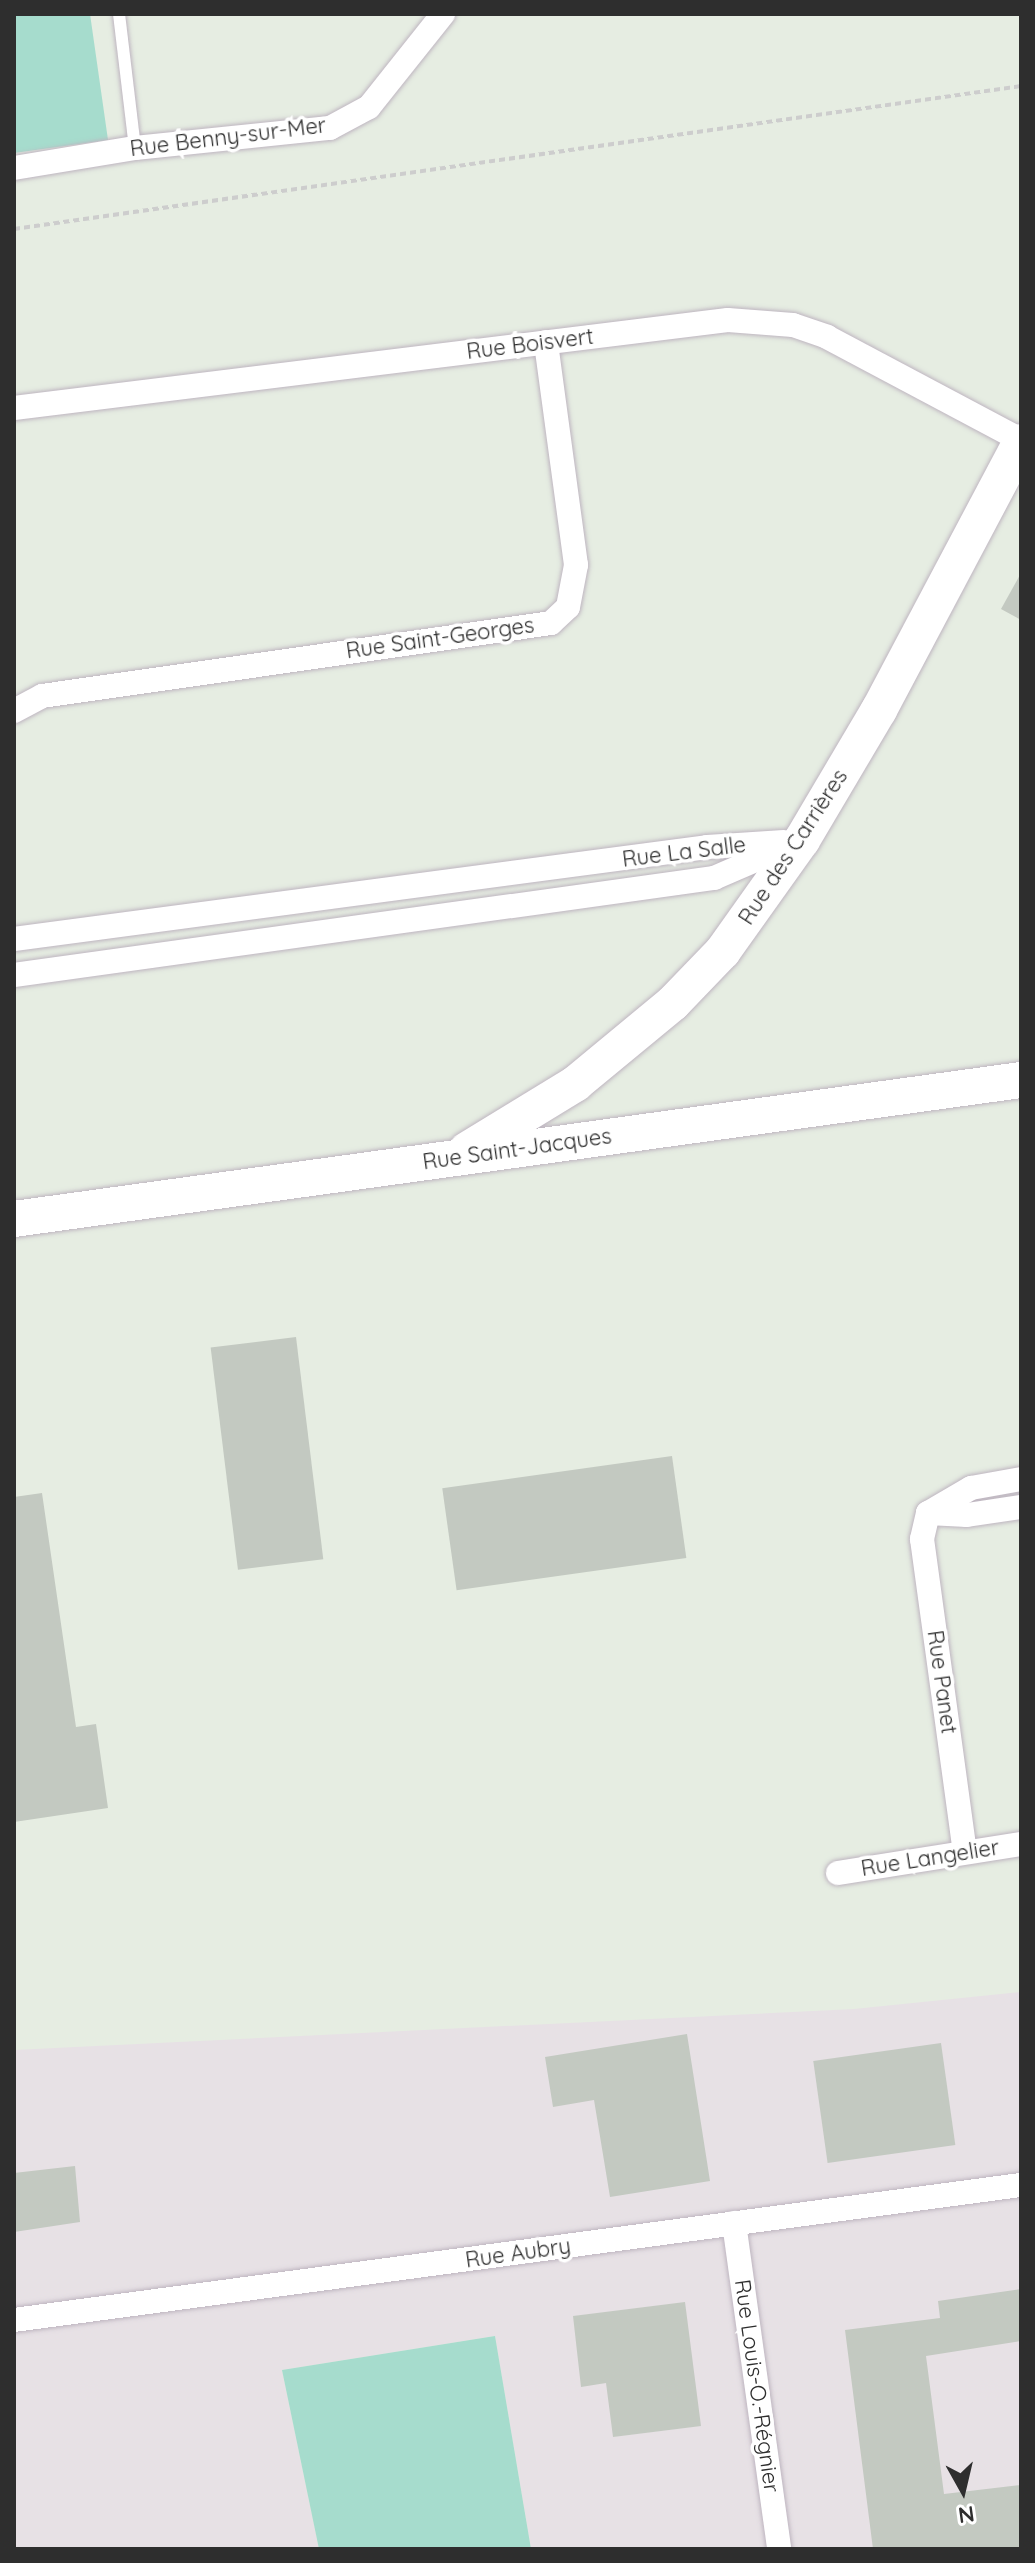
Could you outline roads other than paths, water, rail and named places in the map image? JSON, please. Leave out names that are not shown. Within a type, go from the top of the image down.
[{"type":"main road","name":"Rue des Carrières","points":[[455,1157],[575,1084],[673,1003],[723,951],[802,840],[879,710],[1021,441]]},
{"type":"main road","name":"Rue Saint-Jacques","points":[[14,1219],[1021,1080]]},
{"type":"street","name":"Rue Benny-sur-Mer","points":[[14,168],[135,148],[330,128],[369,107],[443,14]]},
{"type":"street","name":"Rue Boisvert","points":[[14,408],[728,320],[793,325],[827,337],[1021,441]]},
{"type":"street","name":"Rue Saint-Georges","points":[[14,711],[42,696],[551,623],[568,607],[576,565],[546,342]]},
{"type":"street","name":"Rue Saint-Georges","points":[[14,690],[42,696]]},
{"type":"street","name":"Rue La Salle","points":[[14,939],[707,847],[802,840]]},
{"type":"street","name":"Rue La Salle","points":[[14,975],[392,920],[714,878],[802,840]]},
{"type":"street","points":[[388,891],[392,920]]},
{"type":"street","points":[[41,936],[45,971]]},
{"type":"street","points":[[928,1513],[971,1488],[1021,1479]]},
{"type":"street","points":[[928,1513],[967,1515],[1021,1507]]},
{"type":"street","name":"Rue Panet","points":[[928,1513],[922,1539],[965,1851]]},
{"type":"street","name":"Rue Langelier","points":[[838,1873],[1021,1844]]},
{"type":"street","name":"Rue Aubry","points":[[14,2320],[1021,2185]]},
{"type":"street","name":"Rue Louis-O.-Régnier","points":[[734,2223],[779,2549]]},
{"type":"lane","points":[[119,14],[135,148]]}]
